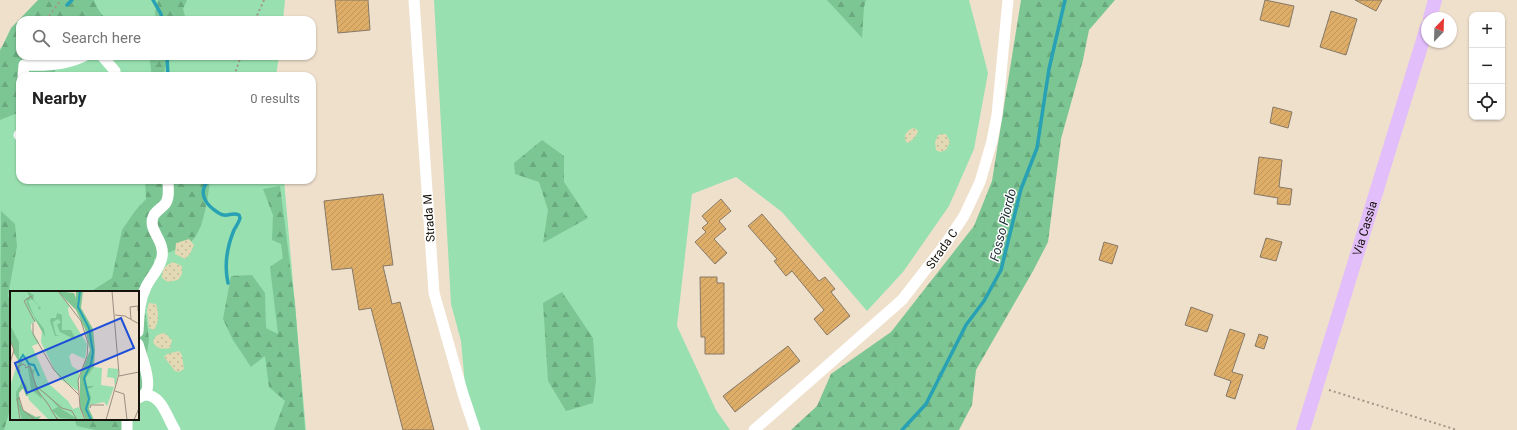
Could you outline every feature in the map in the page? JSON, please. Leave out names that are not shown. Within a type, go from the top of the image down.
[{"type":"main road","points":[[1432,12],[1435,0]]},
{"type":"main road","name":"Via Cassia","points":[[1304,430],[1421,47]]},
{"type":"street","name":"Strada M","points":[[414,0],[434,293],[475,430]]},
{"type":"street","name":"Strada C","points":[[754,430],[902,300],[944,246],[964,216],[980,182],[992,141],[1008,0]]},
{"type":"street","points":[[23,72],[24,65],[38,66],[76,60]]},
{"type":"street","points":[[105,60],[115,72]]},
{"type":"street","points":[[139,317],[140,302],[147,285],[157,271],[162,257],[160,239],[152,227],[153,217],[157,210],[164,205],[166,201],[168,184]]},
{"type":"street","points":[[139,347],[147,374],[158,400],[175,430]]},
{"type":"street","points":[[141,396],[147,389],[147,374]]},
{"type":"street","points":[[141,396],[154,396],[158,400]]},
{"type":"path","points":[[49,16],[61,0]]},
{"type":"path","points":[[258,16],[264,0]]},
{"type":"path","points":[[235,72],[240,60]]},
{"type":"path","points":[[1317,387],[1457,430]]},
{"type":"green space","points":[[38,0],[94,0],[103,16],[23,16]]},
{"type":"green space","points":[[40,0],[285,0],[283,16],[27,16]]},
{"type":"green space","points":[[158,0],[187,0],[183,9],[185,16],[156,16]]},
{"type":"green space","points":[[434,0],[969,0],[988,73],[974,149],[949,206],[903,272],[867,311],[782,212],[736,177],[692,194],[677,326],[716,410],[730,430],[469,430],[461,341],[451,304]]},
{"type":"green space","points":[[827,0],[866,0],[864,7],[862,38]]},
{"type":"green space","points":[[1021,0],[1115,0],[1089,30],[1083,60],[1061,139],[1048,242],[976,370],[972,405],[959,430],[791,430],[817,406],[831,374],[891,332],[974,226],[992,181]]},
{"type":"green space","points":[[16,23],[16,60],[58,60],[55,72],[16,72],[16,114],[0,120],[0,51],[11,28]]},
{"type":"green space","points":[[16,30],[16,60],[278,60],[277,72],[16,72],[16,184],[284,184],[306,430],[0,430],[0,49]]},
{"type":"green space","points":[[150,60],[167,60],[164,72],[151,72]]},
{"type":"green space","points":[[542,140],[564,156],[564,182],[588,218],[543,243],[548,210],[539,182],[515,174],[514,163]]},
{"type":"green space","points":[[145,184],[209,184],[205,213],[195,237],[189,244],[154,259],[153,282],[143,308],[146,316],[149,339],[147,353],[149,385],[139,390],[139,291],[92,291],[112,278],[122,230],[135,211],[146,199]]},
{"type":"green space","points":[[280,186],[295,304],[305,430],[274,430],[285,401],[269,387],[265,356],[251,367],[233,340],[223,319],[231,276],[252,275],[265,293],[266,328],[278,334],[270,267],[283,258],[281,244],[272,240],[273,215],[263,189]]},
{"type":"green space","points":[[1,211],[15,224],[17,246],[8,296],[10,299],[10,409],[4,430],[0,430]]},
{"type":"green space","points":[[562,292],[593,338],[596,381],[593,403],[566,411],[548,381],[543,303]]},
{"type":"green space","points":[[74,420],[127,420],[124,430],[95,430],[77,426]]},
{"type":"sand","points":[[913,128],[918,131],[914,138],[907,143],[905,136],[908,131]]},
{"type":"sand","points":[[946,134],[950,142],[946,150],[940,152],[936,150],[935,142],[938,135]]},
{"type":"sand","points":[[189,239],[194,245],[190,254],[185,259],[175,254],[176,243]]},
{"type":"sand","points":[[173,262],[182,266],[182,274],[178,280],[168,282],[162,278],[163,270],[166,266]]},
{"type":"sand","points":[[149,303],[156,304],[158,311],[158,320],[154,330],[149,328],[147,310]]},
{"type":"sand","points":[[165,333],[172,340],[170,348],[158,348],[153,342],[157,335]]},
{"type":"sand","points":[[179,351],[182,355],[184,369],[179,372],[175,371],[164,357],[167,354]]},
{"type":"building","points":[[335,0],[368,0],[370,30],[338,33]]},
{"type":"building","points":[[1265,0],[1294,6],[1289,27],[1260,20]]},
{"type":"building","points":[[1355,0],[1382,0],[1376,11]]},
{"type":"building","points":[[1331,11],[1357,19],[1346,55],[1320,47]]},
{"type":"building","points":[[1273,107],[1292,112],[1288,128],[1270,123]]},
{"type":"building","points":[[1259,157],[1282,160],[1279,187],[1292,189],[1290,205],[1277,204],[1278,198],[1254,194]]},
{"type":"building","points":[[383,194],[393,265],[383,266],[392,304],[400,302],[434,430],[403,430],[371,308],[359,310],[352,268],[332,270],[324,201]]},
{"type":"building","points":[[721,199],[731,211],[719,221],[726,229],[714,239],[727,253],[715,264],[695,242],[706,232],[702,228],[708,223],[702,216]]},
{"type":"building","points":[[762,214],[819,281],[825,277],[835,289],[831,292],[850,316],[827,335],[814,319],[824,310],[792,271],[786,276],[774,261],[777,259],[748,226]]},
{"type":"building","points":[[1266,238],[1282,242],[1276,261],[1260,257]]},
{"type":"building","points":[[1104,242],[1118,246],[1112,264],[1099,260]]},
{"type":"building","points":[[700,277],[717,277],[717,283],[724,283],[724,354],[705,354],[705,337],[701,337]]},
{"type":"building","points":[[1191,307],[1213,315],[1207,332],[1185,325]]},
{"type":"building","points":[[1230,329],[1245,334],[1232,372],[1243,375],[1235,399],[1226,396],[1231,381],[1214,375]]},
{"type":"building","points":[[1259,334],[1268,337],[1264,349],[1255,346]]},
{"type":"building","points":[[788,346],[800,361],[735,412],[723,396]]},
{"type":"waterway","points":[[67,5],[72,0]]},
{"type":"waterway","points":[[153,0],[161,16]]},
{"type":"waterway","name":"Fosso Piordo","points":[[902,430],[926,404],[966,325],[984,301],[1001,270],[1021,189],[1037,148],[1049,69],[1065,0]]},
{"type":"waterway","points":[[167,60],[168,72]]},
{"type":"waterway","points":[[206,184],[203,191],[205,199],[210,206],[221,214],[237,214],[240,218],[234,230],[228,249],[226,263],[228,283]]}]
